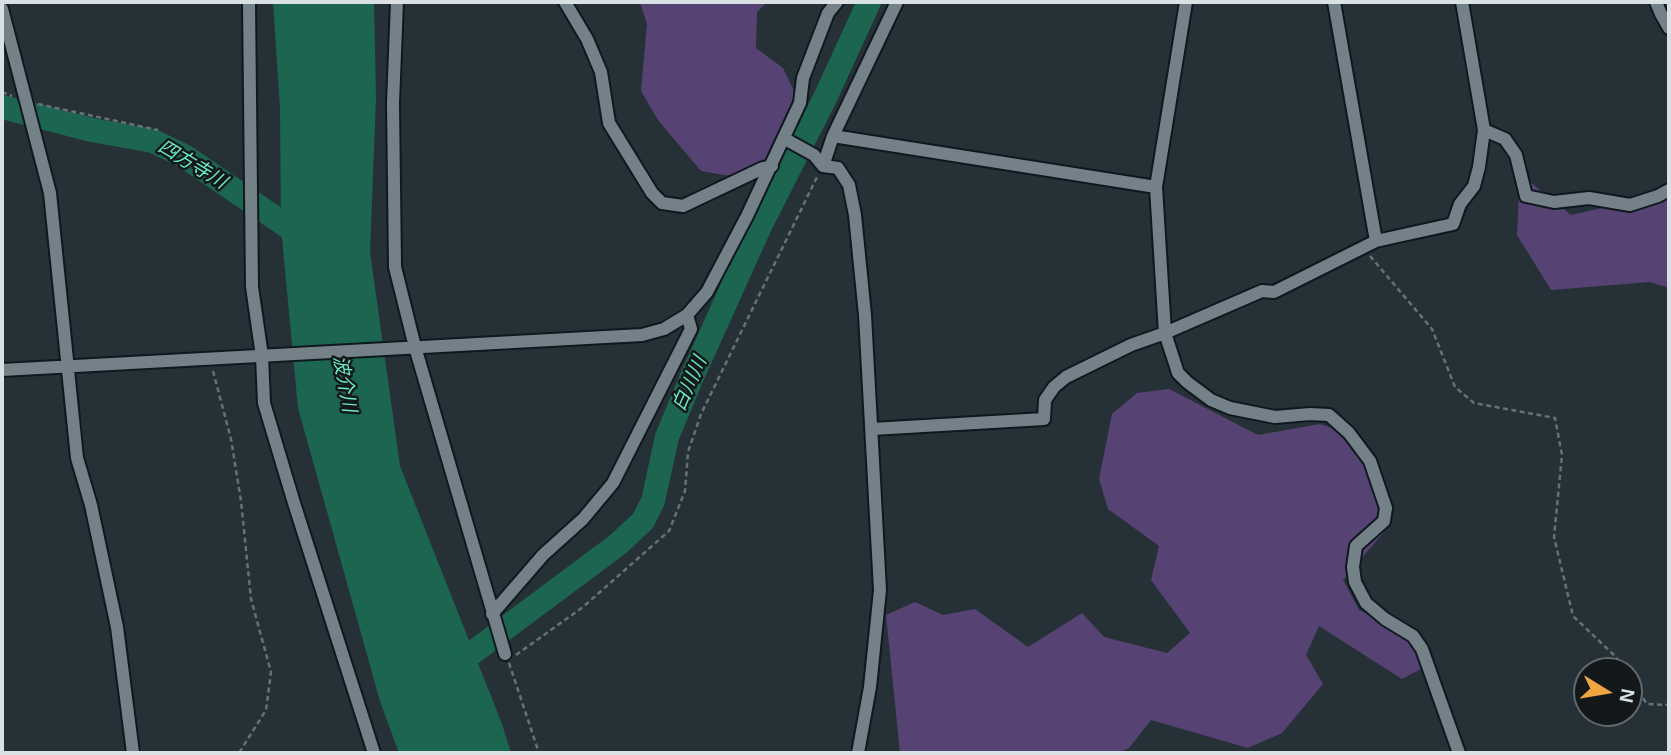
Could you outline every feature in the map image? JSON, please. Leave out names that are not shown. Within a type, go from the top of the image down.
[{"type":"street","points":[[249,2],[251,287],[267,356],[264,402],[293,503],[374,753]]},
{"type":"street","points":[[397,2],[393,103],[395,267],[415,347],[505,654]]},
{"type":"street","points":[[565,2],[587,38],[601,72],[609,123],[652,193],[662,203],[684,206],[772,166]]},
{"type":"street","points":[[2,370],[642,335],[663,329],[687,316],[707,292],[772,166],[789,142],[800,103],[803,78],[828,13],[837,2]]},
{"type":"street","points":[[818,160],[833,136],[897,2]]},
{"type":"street","points":[[1186,2],[1156,187],[1165,333],[1178,373],[1211,400],[1230,408],[1275,417],[1329,415],[1349,433],[1370,461],[1386,508],[1384,521],[1356,546],[1353,567],[1355,582],[1366,603],[1385,619],[1413,636],[1422,649],[1459,753]]},
{"type":"street","points":[[1334,2],[1376,241]]},
{"type":"street","points":[[872,429],[1044,419],[1045,400],[1054,387],[1066,377],[1131,345],[1262,291],[1274,292],[1376,241],[1453,224],[1460,204],[1474,186],[1484,130],[1462,2]]},
{"type":"street","points":[[1657,2],[1669,28]]},
{"type":"street","points":[[2,9],[50,193],[77,458],[91,505],[117,627],[133,753]]},
{"type":"street","points":[[1484,130],[1505,139],[1516,155],[1526,196],[1554,202],[1589,198],[1630,205],[1658,197],[1669,190]]},
{"type":"street","points":[[833,136],[1156,187]]},
{"type":"street","points":[[789,142],[818,160],[838,168],[849,185],[855,215],[872,429],[880,590],[870,687],[858,753]]},
{"type":"street","points":[[492,614],[543,555],[583,519],[613,483],[691,329],[687,316]]},
{"type":"path","points":[[29,110],[158,130]]},
{"type":"path","points":[[539,753],[508,661],[583,607],[669,531],[685,491],[688,452],[701,414],[818,160]]},
{"type":"path","points":[[1362,247],[1432,329],[1455,387],[1474,403],[1555,418],[1562,455],[1554,537],[1573,616],[1616,657]]},
{"type":"path","points":[[210,358],[231,439],[241,501],[251,598],[271,672],[266,710],[239,753]]},
{"type":"path","points":[[1643,698],[1647,704],[1669,705]]},
{"type":"shaded area","points":[[640,2],[767,2],[757,12],[756,48],[783,68],[798,99],[782,135],[765,161],[736,177],[701,171],[658,120],[641,91],[647,24]]},
{"type":"shaded area","points":[[1520,174],[1571,215],[1669,193],[1669,288],[1650,282],[1551,290],[1517,235]]},
{"type":"shaded area","points":[[1169,389],[1258,435],[1320,424],[1349,434],[1386,490],[1390,525],[1343,580],[1359,610],[1418,634],[1432,663],[1402,679],[1319,626],[1306,655],[1323,684],[1282,733],[1248,748],[1151,720],[1129,748],[1118,753],[900,753],[886,615],[915,602],[943,615],[975,609],[1028,647],[1082,613],[1104,637],[1167,653],[1190,633],[1151,580],[1159,546],[1108,509],[1099,479],[1112,414],[1137,393]]},
{"type":"water","name":"波介川","points":[[273,2],[374,2],[376,98],[370,252],[400,466],[511,753],[399,753],[380,701],[298,408],[281,227],[280,108]]},
{"type":"waterway","name":"白川川","points":[[448,671],[617,545],[643,521],[653,501],[667,437],[691,379],[760,226],[825,98],[869,2]]},
{"type":"waterway","name":"四方寺川","points":[[2,107],[92,130],[153,141],[184,156],[309,241]]}]
